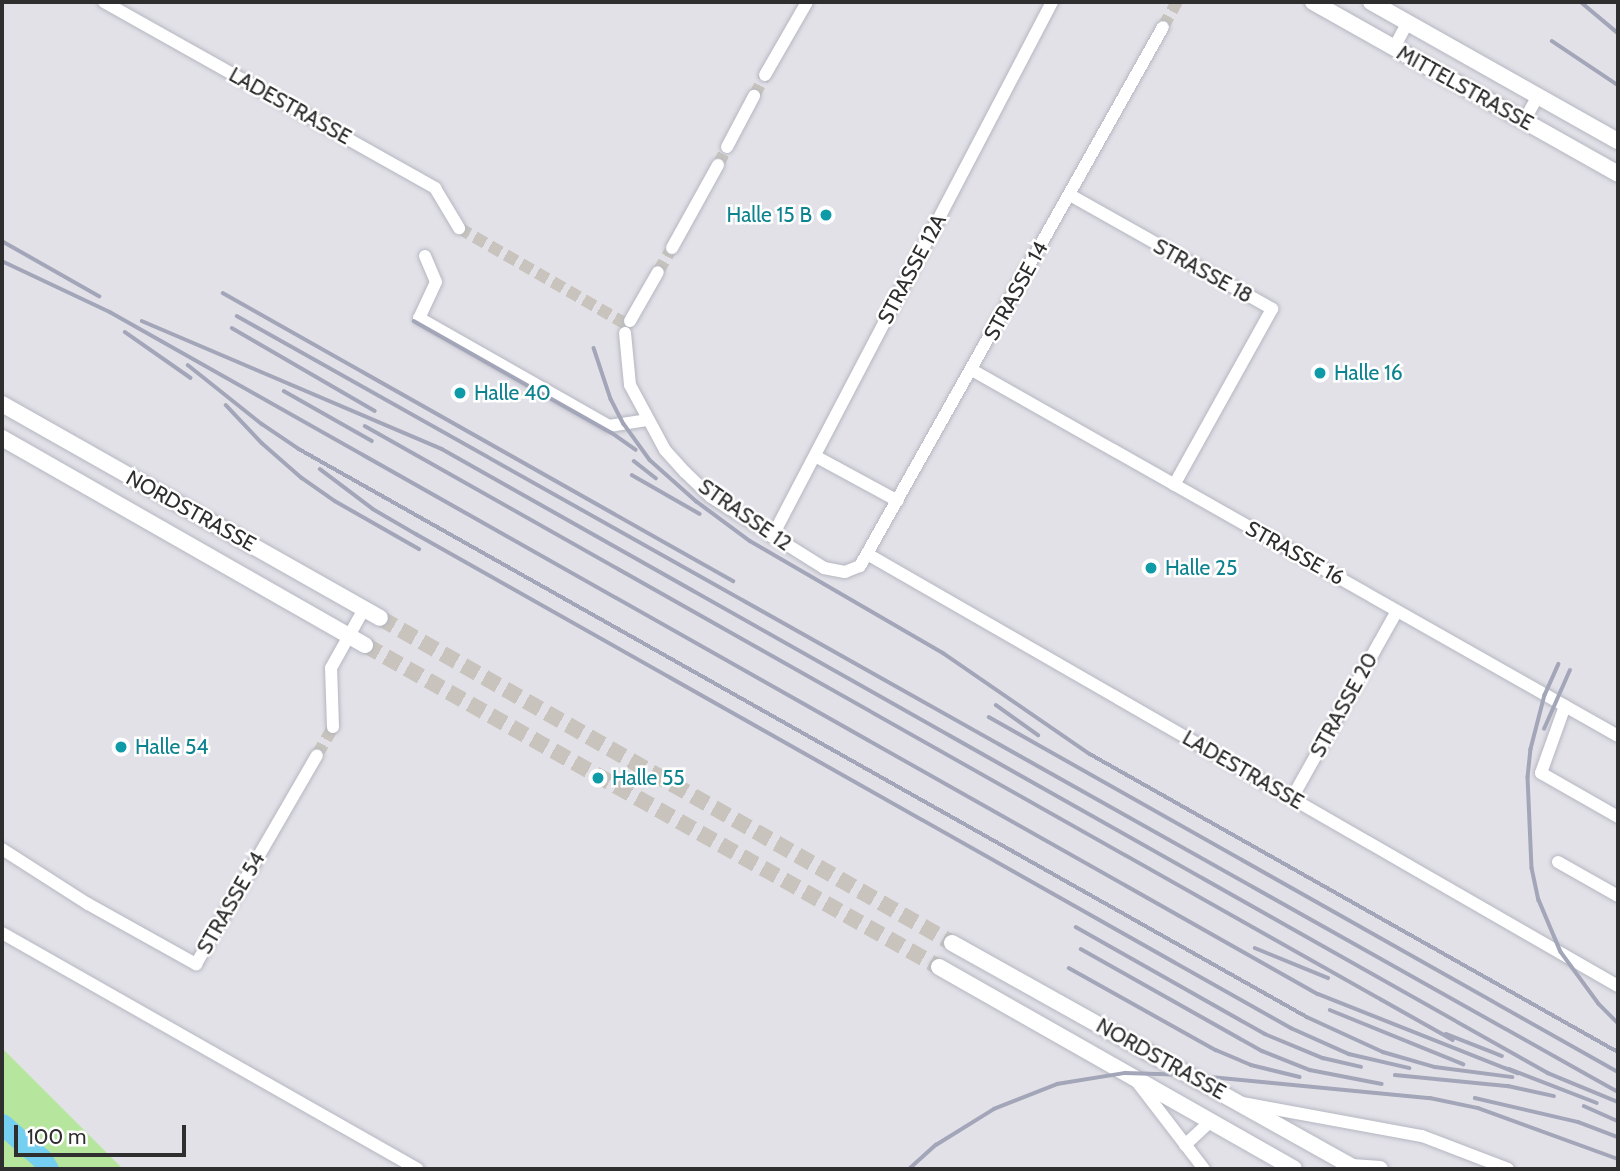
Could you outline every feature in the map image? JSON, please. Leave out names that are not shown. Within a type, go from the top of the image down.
[{"type":"street","name":"LADESTRASSE","points":[[104,2],[435,188],[459,228]]},
{"type":"street","points":[[765,75],[807,2]]},
{"type":"street","name":"STRASSE 12A","points":[[772,537],[1052,2]]},
{"type":"street","name":"MITTELSTRASSE","points":[[1313,2],[1618,174]]},
{"type":"street","name":"MITTELSTRASSE","points":[[1371,2],[1618,141]]},
{"type":"street","points":[[1394,48],[1408,23]]},
{"type":"street","name":"STRASSE 14","points":[[869,555],[1163,27]]},
{"type":"street","points":[[727,146],[754,96]]},
{"type":"street","points":[[1524,121],[1538,96]]},
{"type":"street","points":[[673,248],[718,165]]},
{"type":"street","name":"STRASSE 18","points":[[1070,194],[1272,309],[1174,485]]},
{"type":"street","points":[[425,256],[436,282],[419,318],[609,426],[647,420]]},
{"type":"street","name":"STRASSE 12","points":[[658,272],[628,327],[630,385],[665,450],[711,497],[824,568],[845,572],[860,566],[869,555]]},
{"type":"street","name":"STRASSE 16","points":[[972,370],[1618,736]]},
{"type":"street","name":"NORDSTRASSE","points":[[2,404],[380,618]]},
{"type":"street","name":"NORDSTRASSE","points":[[2,438],[365,645]]},
{"type":"street","points":[[815,456],[898,501]]},
{"type":"street","points":[[110,499],[125,474]]},
{"type":"street","points":[[144,518],[158,492]]},
{"type":"street","name":"LADESTRASSE","points":[[869,555],[1618,986]]},
{"type":"street","points":[[332,727],[331,668],[365,609]]},
{"type":"street","name":"STRASSE 20","points":[[1292,798],[1397,611]]},
{"type":"street","points":[[1565,706],[1541,773],[1618,817]]},
{"type":"street","name":"STRASSE 54","points":[[2,849],[88,904],[196,964],[317,755]]},
{"type":"street","points":[[1558,862],[1618,896]]},
{"type":"street","points":[[2,933],[418,1169]]},
{"type":"street","name":"NORDSTRASSE","points":[[1294,1169],[946,970],[959,946],[1354,1168]]},
{"type":"street","points":[[1136,1080],[1203,1169]]},
{"type":"street","points":[[1238,1102],[1422,1136],[1508,1169]]},
{"type":"street","points":[[1185,1145],[1210,1122]]},
{"type":"street","points":[[1354,1168],[1380,1169]]},
{"type":"shaded area","points":[[2,2],[1618,2],[1618,1169],[123,1169],[2,1048]]},
{"type":"green space","points":[[2,1048],[123,1169],[2,1169]]},
{"type":"waterway","points":[[2,1124],[42,1159],[48,1169]]},
{"type":"tunnel","points":[[1163,27],[1177,2]]},
{"type":"tunnel","points":[[754,96],[765,75]]},
{"type":"tunnel","points":[[718,165],[727,147]]},
{"type":"tunnel","points":[[459,228],[628,325]]},
{"type":"tunnel","points":[[658,272],[672,248]]},
{"type":"tunnel","points":[[380,618],[952,943]]},
{"type":"tunnel","points":[[365,645],[939,967]]},
{"type":"tunnel","points":[[317,755],[333,727]]},
{"type":"railway","points":[[1581,2],[1618,33]]},
{"type":"railway","points":[[1552,41],[1618,85]]},
{"type":"railway","points":[[2,241],[99,296]]},
{"type":"railway","points":[[2,261],[110,312],[1318,994],[1518,1073]]},
{"type":"railway","points":[[223,293],[733,581]]},
{"type":"railway","points":[[237,316],[1618,1092]]},
{"type":"railway","points":[[142,321],[442,449],[1548,1073],[1618,1102]]},
{"type":"railway","points":[[414,321],[612,433],[636,450]]},
{"type":"railway","points":[[232,328],[375,411]]},
{"type":"railway","points":[[125,332],[191,378]]},
{"type":"railway","points":[[594,348],[611,399],[624,424],[650,460],[696,501],[750,541],[943,653],[1090,754],[1618,1052]]},
{"type":"railway","points":[[188,365],[262,424],[299,449],[1307,1017],[1383,1052],[1435,1067],[1512,1077]]},
{"type":"railway","points":[[284,391],[372,441]]},
{"type":"railway","points":[[226,405],[262,443],[302,478],[335,501],[419,549]]},
{"type":"railway","points":[[365,426],[1453,1040]]},
{"type":"railway","points":[[634,461],[656,478]]},
{"type":"railway","points":[[320,469],[373,509],[416,534],[1291,1028],[1349,1054],[1409,1068]]},
{"type":"railway","points":[[632,475],[700,514]]},
{"type":"railway","points":[[1559,664],[1545,695],[1531,749],[1528,777],[1532,868],[1539,900],[1561,952],[1599,1004],[1618,1023]]},
{"type":"railway","points":[[1544,729],[1570,670]]},
{"type":"railway","points":[[996,705],[1038,735]]},
{"type":"railway","points":[[989,717],[1618,1072]]},
{"type":"railway","points":[[1076,927],[1265,1034],[1323,1058],[1361,1067]]},
{"type":"railway","points":[[1255,948],[1328,978]]},
{"type":"railway","points":[[1081,949],[1262,1051],[1310,1070],[1382,1084]]},
{"type":"railway","points":[[1069,968],[1216,1050],[1251,1065],[1300,1077]]},
{"type":"railway","points":[[1330,1010],[1463,1064]]},
{"type":"railway","points":[[1446,1034],[1502,1056]]},
{"type":"railway","points":[[1509,1069],[1597,1103]]},
{"type":"railway","points":[[909,1169],[936,1145],[994,1109],[1057,1084],[1125,1073],[1190,1075],[1430,1098],[1478,1108],[1618,1159]]},
{"type":"railway","points":[[1395,1075],[1508,1086],[1554,1096]]},
{"type":"railway","points":[[1475,1098],[1578,1122],[1618,1137]]},
{"type":"railway","points":[[1584,1106],[1618,1121]]},
{"type":"place","name":"Halle 15 B","points":[[826,215]]},
{"type":"place","name":"Halle 16","points":[[1320,373]]},
{"type":"place","name":"Halle 40","points":[[460,393]]},
{"type":"place","name":"Halle 25","points":[[1151,568]]},
{"type":"place","name":"Halle 54","points":[[121,747]]},
{"type":"place","name":"Halle 55","points":[[598,778]]}]
